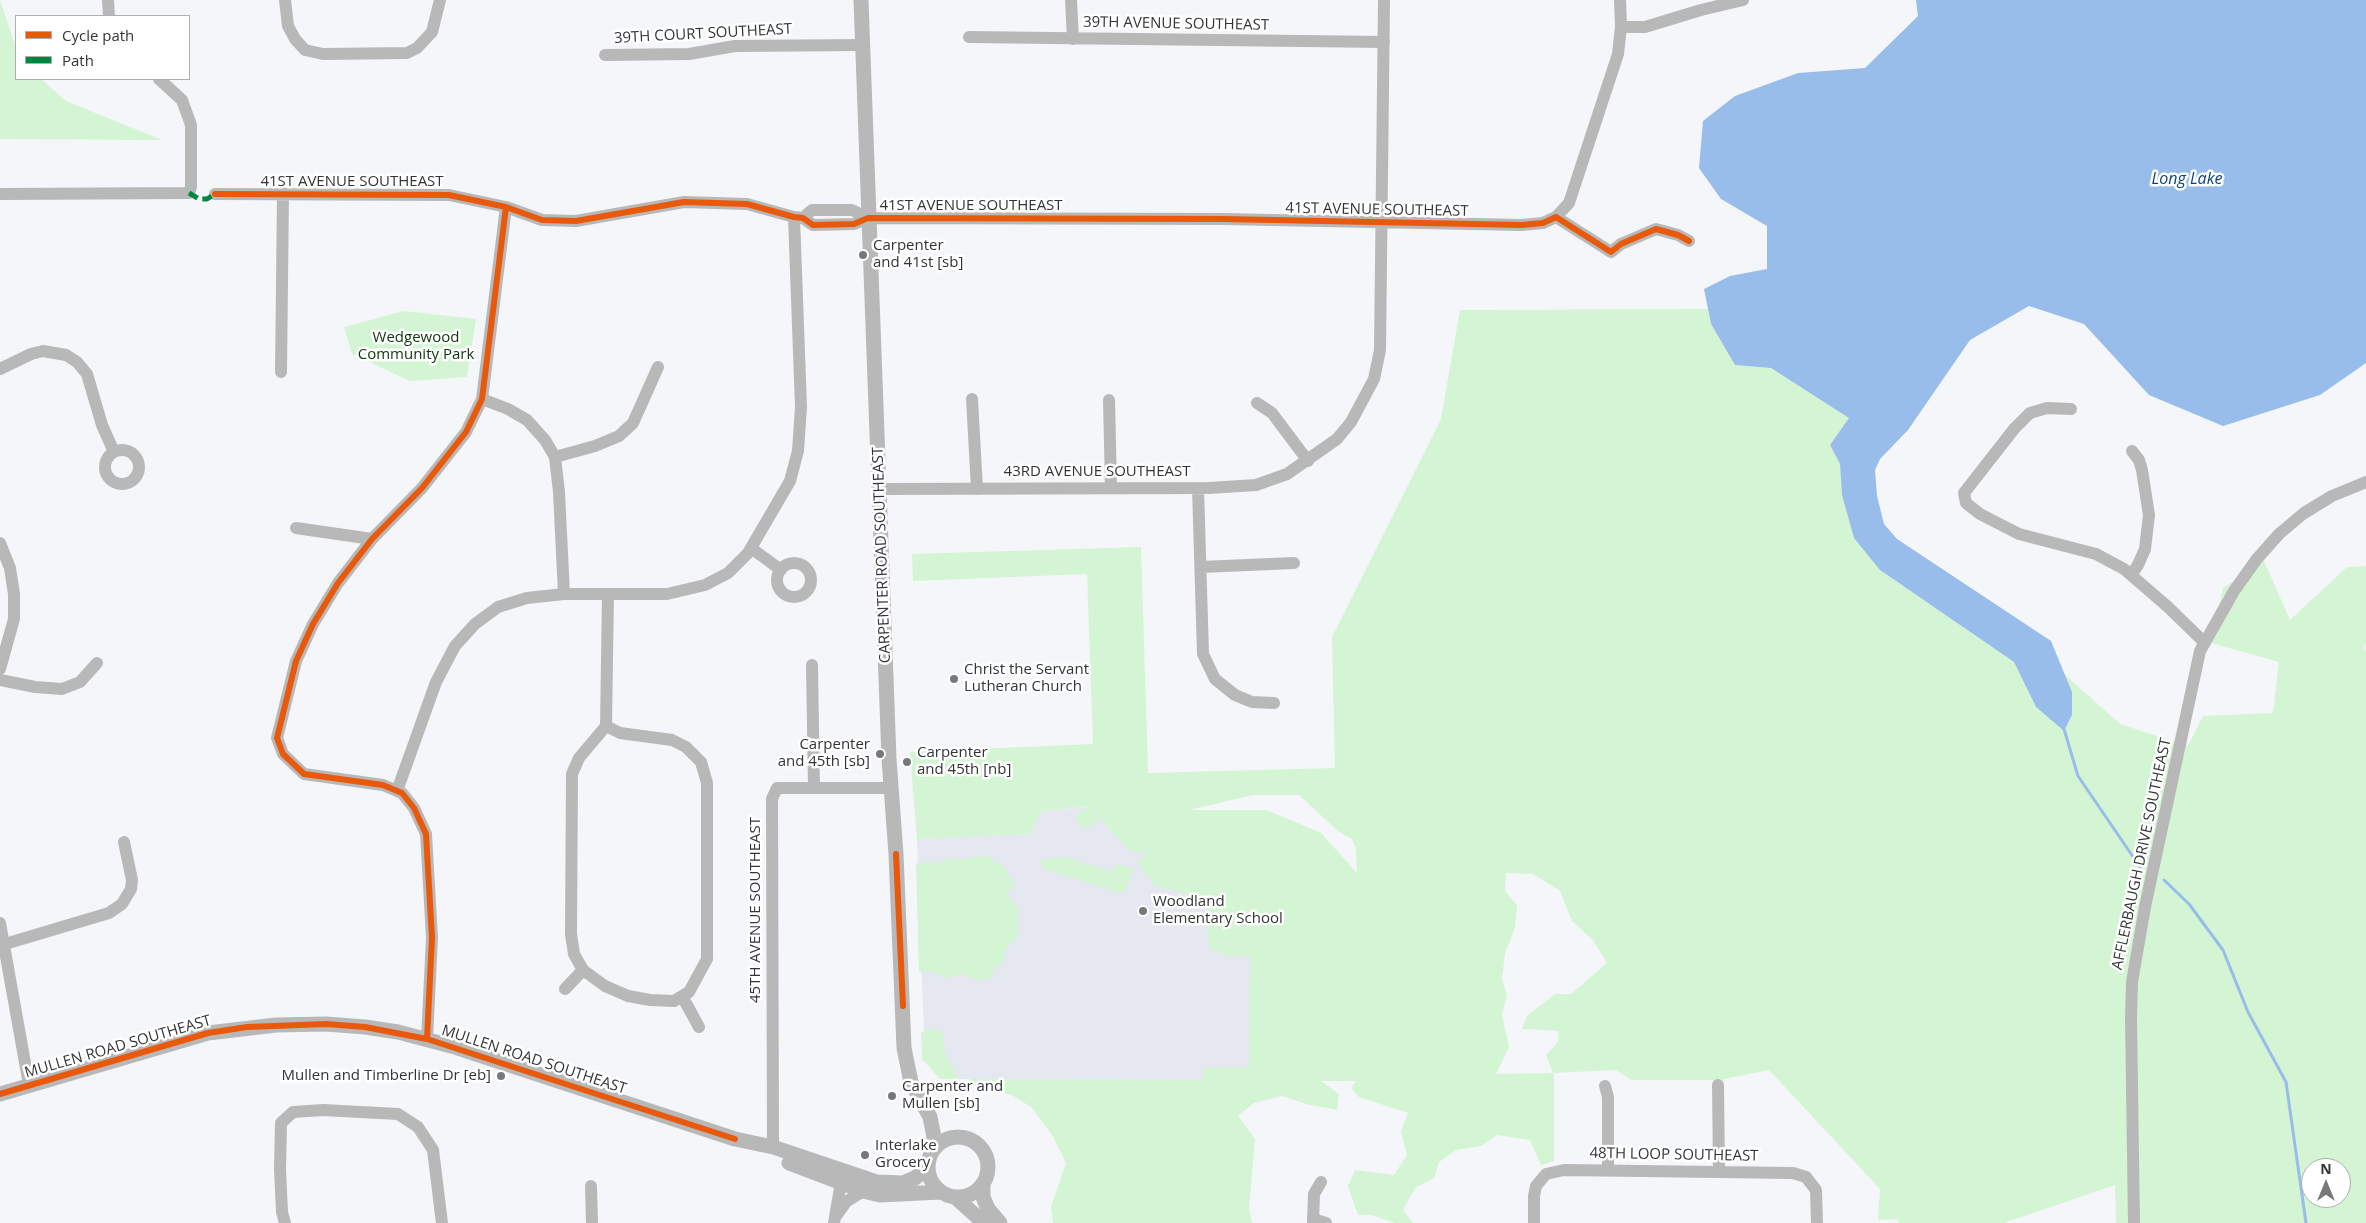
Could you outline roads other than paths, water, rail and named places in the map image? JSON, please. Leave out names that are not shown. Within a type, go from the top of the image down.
[{"type":"street","points":[[108,0],[109,15]]},
{"type":"street","points":[[285,0],[288,26],[295,39],[305,50],[323,54],[407,53],[417,48],[432,32],[440,0]]},
{"type":"street","name":"CARPENTER ROAD SOUTHEAST","points":[[861,0],[868,218],[905,1061],[911,1082],[924,1105],[932,1125],[932,1154]]},
{"type":"street","points":[[1071,0],[1073,39]]},
{"type":"street","name":"43RD AVENUE SOUTHEAST","points":[[880,489],[1198,488],[1256,485],[1287,474],[1337,439],[1346,428],[1374,380],[1380,350],[1384,0]]},
{"type":"street","points":[[1620,0],[1621,27],[1618,54],[1569,203],[1556,217],[1611,252],[1620,244],[1656,230],[1678,235],[1688,241]]},
{"type":"street","points":[[1621,27],[1645,27],[1701,10],[1743,0]]},
{"type":"street","name":"39TH AVENUE SOUTHEAST","points":[[969,37],[1384,42]]},
{"type":"street","name":"39TH COURT SOUTHEAST","points":[[605,56],[689,54],[735,46],[863,45]]},
{"type":"street","points":[[0,194],[188,193],[191,187],[193,134],[189,116],[178,96],[160,80]]},
{"type":"street","points":[[281,372],[283,193]]},
{"type":"street","name":"41ST AVENUE SOUTHEAST","points":[[215,194],[449,195],[506,207],[542,220],[576,221],[684,202],[747,204],[798,218],[813,225],[854,224],[868,218],[1127,218],[1522,225],[1543,223],[1556,217]]},
{"type":"street","points":[[427,1039],[432,938],[426,834],[414,808],[402,793],[383,785],[304,774],[283,754],[277,738],[296,661],[313,624],[338,583],[372,539],[422,488],[466,432],[482,399],[506,207]]},
{"type":"street","points":[[397,792],[436,682],[455,646],[475,624],[498,607],[527,598],[564,594],[667,594],[705,586],[728,574],[751,548],[790,481],[798,450],[801,407],[798,218]]},
{"type":"street","points":[[0,369],[31,354],[43,351],[66,355],[76,362],[87,374],[102,425],[114,452]]},
{"type":"street","points":[[555,457],[595,446],[619,436],[633,423],[658,366]]},
{"type":"street","points":[[482,399],[508,409],[528,420],[555,457],[559,492],[564,594]]},
{"type":"street","points":[[972,399],[977,489]]},
{"type":"street","points":[[1109,400],[1111,488]]},
{"type":"street","points":[[1257,403],[1272,413],[1308,461]]},
{"type":"street","points":[[2071,409],[2047,408],[2030,413],[2014,430],[1964,493],[1966,503],[1980,514],[2018,534],[2096,554],[2130,574],[2168,607],[2205,644]]},
{"type":"street","points":[[2130,574],[2138,565],[2145,549],[2149,515],[2142,470],[2139,460],[2132,451]]},
{"type":"street","name":"AFFLERBAUGH DRIVE SOUTHEAST","points":[[2134,1223],[2132,982],[2145,907],[2200,651],[2245,575],[2279,534],[2304,513],[2332,496],[2366,482]]},
{"type":"street","points":[[1198,488],[1203,654],[1215,679],[1235,695],[1252,702],[1274,703]]},
{"type":"street","points":[[296,528],[372,539]]},
{"type":"street","points":[[0,543],[10,568],[14,594],[14,618],[0,669]]},
{"type":"street","points":[[751,548],[780,570]]},
{"type":"street","points":[[1201,567],[1294,563]]},
{"type":"street","points":[[606,726],[620,734],[672,740],[686,747],[701,762],[706,783],[707,959],[689,992],[674,1000],[650,1000],[628,996],[605,986],[583,970],[574,954],[571,934],[572,774],[579,758],[606,726],[608,594]]},
{"type":"street","points":[[0,680],[35,687],[62,689],[80,682],[98,663]]},
{"type":"street","points":[[812,665],[814,788]]},
{"type":"street","name":"45TH AVENUE SOUTHEAST","points":[[773,1148],[772,799],[777,788],[892,788]]},
{"type":"street","points":[[5,944],[109,913],[122,904],[131,890],[132,880],[124,842]]},
{"type":"street","points":[[0,923],[29,1085]]},
{"type":"street","points":[[565,989],[583,970]]},
{"type":"street","points":[[682,996],[699,1026]]},
{"type":"street","name":"MULLEN ROAD SOUTHEAST","points":[[0,1094],[208,1033],[247,1027],[301,1024],[365,1026],[427,1039],[735,1139],[773,1148],[877,1182],[903,1183],[915,1178],[922,1172],[932,1154]]},
{"type":"street","points":[[1718,1085],[1720,1172]]},
{"type":"street","points":[[1605,1086],[1608,1097],[1608,1170]]},
{"type":"street","name":"CARPENTER ROAD SOUTHEAST","points":[[924,1105],[946,1128],[960,1137]]},
{"type":"street","points":[[285,1223],[282,1212],[281,1123],[293,1112],[323,1110],[398,1114],[418,1127],[433,1150],[442,1223]]},
{"type":"street","points":[[948,1195],[970,1195],[982,1186],[989,1171],[988,1160],[980,1146],[971,1140],[960,1137],[948,1139],[932,1154],[929,1176],[934,1185],[984,1223]]},
{"type":"street","name":"MULLEN ROAD SOUTHEAST","points":[[735,1139],[764,1154],[863,1191],[893,1196],[948,1195]]},
{"type":"street","name":"48TH LOOP SOUTHEAST","points":[[1534,1223],[1534,1190],[1538,1181],[1546,1174],[1555,1170],[1608,1170],[1793,1173],[1806,1177],[1816,1190],[1817,1223]]},
{"type":"street","points":[[834,1220],[841,1182],[847,1180],[877,1182]]},
{"type":"street","points":[[1321,1182],[1314,1194],[1313,1221],[1326,1223]]},
{"type":"street","points":[[591,1186],[592,1223]]},
{"type":"street","points":[[982,1186],[983,1197],[988,1209],[1000,1223]]},
{"type":"street","points":[[834,1220],[846,1202],[863,1191]]},
{"type":"water","name":"Long Lake","points":[[1916,0],[2366,0],[2366,363],[2320,395],[2223,426],[2149,395],[2084,324],[2029,306],[1970,340],[1908,430],[1880,459],[1875,470],[1877,496],[1884,524],[1897,539],[2051,641],[2072,692],[2072,715],[2064,731],[2036,707],[2014,662],[1880,570],[1854,538],[1842,495],[1840,464],[1830,445],[1849,418],[1771,368],[1735,365],[1711,324],[1704,289],[1730,276],[1767,269],[1767,226],[1721,199],[1699,168],[1703,121],[1735,96],[1798,73],[1865,68],[1918,16]]},
{"type":"waterway","points":[[2064,729],[2078,776],[2140,867]]},
{"type":"waterway","points":[[2164,880],[2189,904],[2223,950],[2248,1012],[2286,1082],[2306,1223]]},
{"type":"place","name":"Carpenter and 41st [sb]","points":[[863,255]]},
{"type":"place","name":"Christ the Servant Lutheran Church","points":[[954,679]]},
{"type":"place","name":"Carpenter and 45th [sb]","points":[[880,754]]},
{"type":"place","name":"Carpenter and 45th [nb]","points":[[907,762]]},
{"type":"place","name":"Woodland Elementary School","points":[[1143,911]]},
{"type":"place","name":"Mullen and Timberline Dr [eb]","points":[[501,1076]]},
{"type":"place","name":"Carpenter and Mullen [sb]","points":[[892,1096]]},
{"type":"place","name":"Interlake Grocery","points":[[865,1155]]},
{"type":"park label","name":"Wedgewood Community Park","points":[[416,346]]}]
